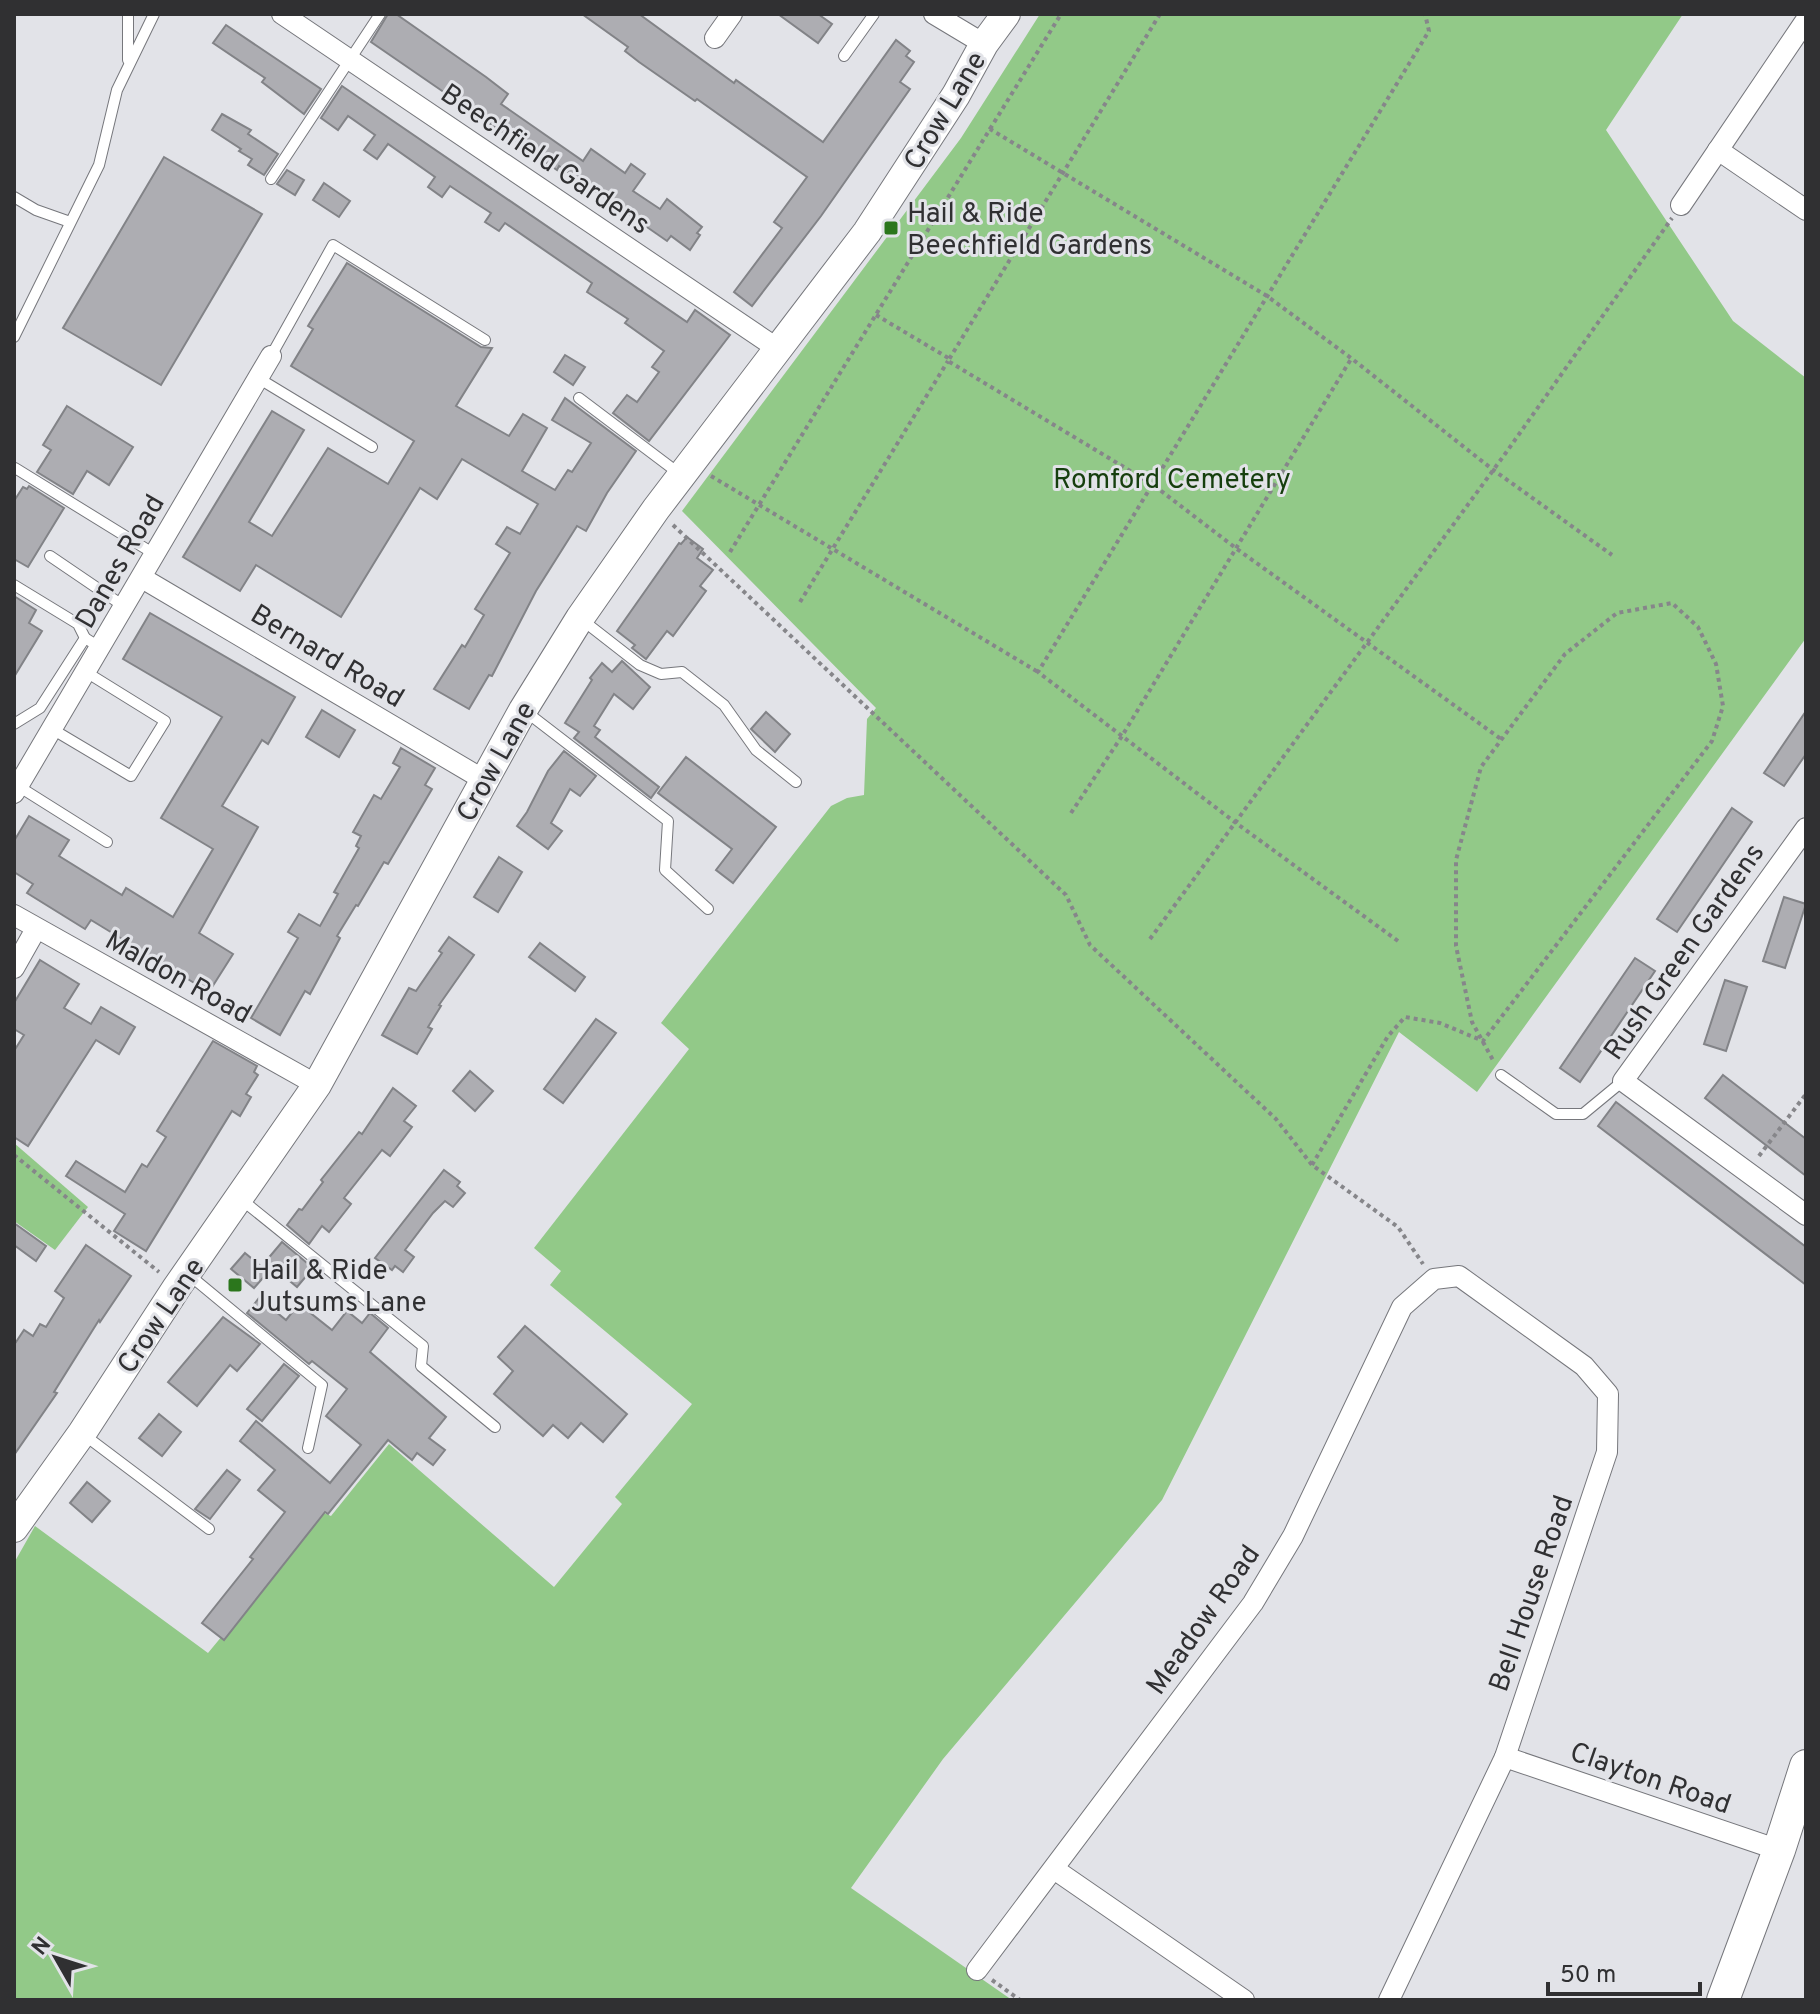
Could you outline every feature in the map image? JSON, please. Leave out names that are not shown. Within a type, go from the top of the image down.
[{"type":"main road","points":[[1723,2000],[1779,1850],[1806,1766]]},
{"type":"street","name":"Beechfield Gardens","points":[[282,14],[778,349]]},
{"type":"street","points":[[715,38],[732,14]]},
{"type":"street","points":[[934,14],[984,44]]},
{"type":"street","name":"Crow Lane","points":[[14,1528],[82,1433],[182,1280],[317,1085],[523,710],[580,618],[656,509],[867,232],[956,95],[984,44],[1006,14]]},
{"type":"street","points":[[1681,205],[1806,20]]},
{"type":"street","points":[[1718,150],[1806,210]]},
{"type":"street","name":"Danes Road","points":[[16,789],[86,672],[93,643],[125,607],[271,356]]},
{"type":"street","name":"Bernard Road","points":[[142,578],[484,780]]},
{"type":"street","name":"Rush Green Gardens","points":[[1806,828],[1623,1081],[1806,1215]]},
{"type":"street","name":"Maldon Road","points":[[14,915],[317,1085]]},
{"type":"street","points":[[14,968],[36,929]]},
{"type":"street","name":"Bell House Road","points":[[1389,2000],[1505,1757],[1607,1452],[1608,1394],[1584,1366],[1459,1276],[1434,1279]]},
{"type":"street","name":"Meadow Road","points":[[977,1970],[1253,1603],[1293,1536],[1402,1307],[1434,1279]]},
{"type":"street","name":"Clayton Road","points":[[1505,1757],[1779,1850]]},
{"type":"street","points":[[1054,1869],[1244,2000]]},
{"type":"lane","points":[[128,14],[128,66]]},
{"type":"lane","points":[[14,337],[99,165],[112,105],[154,14]]},
{"type":"lane","points":[[271,179],[380,14]]},
{"type":"lane","points":[[844,56],[874,14]]},
{"type":"lane","points":[[14,197],[70,222]]},
{"type":"lane","points":[[271,356],[333,245],[485,340]]},
{"type":"lane","points":[[258,378],[372,447]]},
{"type":"lane","points":[[579,398],[687,470]]},
{"type":"lane","points":[[15,468],[156,555]]},
{"type":"lane","points":[[50,556],[125,607]]},
{"type":"lane","points":[[14,585],[78,624],[93,643],[40,708],[14,724]]},
{"type":"lane","points":[[580,618],[640,665],[661,674],[682,672],[724,705],[756,750],[796,782]]},
{"type":"lane","points":[[52,729],[131,776],[165,721],[86,672]]},
{"type":"lane","points":[[523,710],[668,821],[665,870],[708,909]]},
{"type":"lane","points":[[16,789],[107,842]]},
{"type":"lane","points":[[1501,1075],[1556,1114],[1583,1114],[1623,1081]]},
{"type":"lane","points":[[240,1199],[423,1346],[421,1366],[495,1427]]},
{"type":"lane","points":[[182,1280],[322,1385],[308,1448]]},
{"type":"lane","points":[[82,1433],[209,1529]]},
{"type":"path","points":[[730,552],[1061,14]]},
{"type":"path","points":[[800,602],[1160,14]]},
{"type":"path","points":[[1038,672],[1429,31],[1425,14]]},
{"type":"path","points":[[990,129],[1267,296],[1492,469],[1612,555]]},
{"type":"path","points":[[1150,939],[1681,205]]},
{"type":"path","points":[[876,315],[1152,484],[1364,642],[1501,739]]},
{"type":"path","points":[[1071,813],[1122,736],[1351,358]]},
{"type":"path","points":[[687,470],[759,504],[1038,672],[1236,823],[1398,941]]},
{"type":"path","points":[[656,509],[1066,895],[1090,945],[1276,1119],[1312,1165],[1398,1227],[1434,1279]]},
{"type":"path","points":[[1483,1041],[1712,741],[1723,706],[1716,664],[1698,627],[1672,603],[1617,613],[1565,654],[1481,767],[1456,860],[1456,946],[1472,1022],[1501,1075]]},
{"type":"path","points":[[1312,1165],[1388,1036],[1405,1017],[1440,1023],[1483,1041]]},
{"type":"path","points":[[1747,1172],[1806,1094]]},
{"type":"path","points":[[14,1155],[182,1280]]},
{"type":"path","points":[[977,1970],[1020,2000]]},
{"type":"green space","name":"Romford Cemetery","points":[[1040,14],[1683,14],[1606,130],[1733,321],[1806,378],[1806,638],[1477,1092],[1399,1032],[1162,1500],[943,1759],[851,1888],[1012,2000],[14,2000],[14,1563],[35,1526],[208,1653],[324,1513],[331,1516],[389,1444],[554,1587],[622,1504],[615,1497],[692,1404],[550,1285],[561,1271],[534,1248],[689,1049],[661,1023],[831,806],[847,798],[864,795],[867,719],[876,708],[682,511],[961,138]]},
{"type":"green space","points":[[14,1143],[88,1207],[55,1250],[14,1221]]},
{"type":"building","points":[[388,14],[396,14],[486,77],[508,94],[501,104],[583,161],[591,149],[625,173],[631,164],[645,174],[633,191],[660,209],[667,199],[702,227],[690,250],[671,236],[667,241],[559,166],[557,170],[371,42]]},
{"type":"building","points":[[582,14],[639,14],[823,142],[896,40],[910,51],[906,56],[914,62],[900,82],[910,89],[821,216],[752,306],[734,292],[782,228],[774,222],[807,177],[639,62],[625,51],[628,47]]},
{"type":"building","points":[[778,14],[818,14],[832,24],[818,43]]},
{"type":"building","points":[[226,25],[321,89],[304,114],[262,82],[265,78],[213,43]]},
{"type":"building","points":[[342,86],[687,322],[695,310],[730,335],[649,441],[613,413],[627,395],[637,402],[659,372],[652,367],[664,351],[625,323],[628,319],[587,292],[592,283],[505,223],[499,231],[485,222],[491,213],[450,186],[442,197],[428,187],[435,177],[388,144],[377,159],[364,150],[375,135],[348,116],[338,130],[321,118]]},
{"type":"building","points":[[222,114],[251,130],[248,134],[278,154],[264,175],[248,165],[252,159],[239,151],[241,149],[212,130]]},
{"type":"building","points":[[164,157],[262,214],[161,385],[63,328]]},
{"type":"building","points":[[287,170],[304,180],[295,195],[277,184]]},
{"type":"building","points":[[324,183],[350,201],[339,217],[313,200]]},
{"type":"building","points":[[347,263],[481,347],[492,348],[456,406],[509,436],[523,414],[547,428],[522,471],[555,490],[568,470],[572,472],[591,443],[552,420],[565,398],[636,451],[586,531],[577,526],[536,591],[492,676],[489,675],[469,709],[434,689],[484,615],[475,609],[510,553],[496,544],[507,527],[520,534],[538,504],[462,459],[437,499],[420,488],[341,617],[256,565],[240,591],[183,557],[272,411],[304,430],[249,522],[272,536],[328,448],[388,484],[414,441],[291,366],[313,329],[308,326]]},
{"type":"building","points":[[565,355],[585,367],[573,385],[554,372]]},
{"type":"building","points":[[67,406],[133,447],[109,485],[87,471],[73,494],[37,472],[51,450],[43,445]]},
{"type":"building","points":[[29,486],[64,508],[28,567],[14,559],[14,501],[23,487],[27,489]]},
{"type":"building","points":[[687,537],[703,549],[697,558],[713,570],[700,586],[706,591],[673,636],[667,631],[646,659],[632,648],[635,645],[617,631],[679,543]]},
{"type":"building","points":[[14,596],[36,610],[29,623],[42,631],[14,677]]},
{"type":"building","points":[[150,613],[295,697],[268,744],[262,740],[222,806],[258,827],[199,933],[233,954],[209,992],[91,920],[85,929],[27,893],[33,884],[14,872],[14,841],[29,816],[69,840],[59,856],[122,895],[126,888],[173,917],[213,849],[161,818],[222,717],[123,659]]},
{"type":"building","points":[[622,661],[650,687],[633,709],[614,694],[594,726],[600,730],[595,737],[659,787],[651,798],[574,738],[579,732],[565,723],[602,663],[612,672]]},
{"type":"building","points":[[322,710],[355,730],[339,757],[306,737]]},
{"type":"building","points":[[1806,711],[1806,754],[1784,786],[1764,773]]},
{"type":"building","points":[[766,712],[790,734],[775,752],[751,729]]},
{"type":"building","points":[[401,748],[435,768],[425,785],[432,789],[388,864],[384,862],[337,936],[340,938],[310,994],[305,991],[280,1035],[251,1018],[298,938],[288,932],[299,914],[320,926],[338,894],[334,892],[359,848],[356,846],[361,836],[353,832],[374,795],[381,799],[400,767],[393,763]]},
{"type":"building","points":[[564,751],[596,776],[580,796],[570,789],[551,823],[562,831],[548,849],[517,826],[548,771]]},
{"type":"building","points":[[686,757],[776,827],[733,883],[716,870],[732,849],[658,793]]},
{"type":"building","points":[[1732,808],[1752,822],[1677,932],[1657,919]]},
{"type":"building","points":[[499,857],[522,872],[498,912],[474,897]]},
{"type":"building","points":[[1784,897],[1806,904],[1785,968],[1763,961]]},
{"type":"building","points":[[449,937],[474,955],[439,1005],[428,1027],[432,1029],[417,1054],[382,1035],[409,988],[416,991]]},
{"type":"building","points":[[540,943],[585,977],[575,991],[529,957]]},
{"type":"building","points":[[1635,958],[1655,971],[1580,1082],[1560,1068]]},
{"type":"building","points":[[40,960],[79,984],[64,1008],[91,1024],[101,1007],[135,1027],[119,1054],[96,1040],[28,1146],[14,1137],[14,1051],[24,1035],[14,1029],[14,1003]]},
{"type":"building","points":[[1725,980],[1747,987],[1726,1051],[1704,1044]]},
{"type":"building","points":[[596,1019],[616,1033],[563,1103],[544,1089]]},
{"type":"building","points":[[213,1041],[257,1066],[254,1072],[258,1075],[246,1094],[251,1097],[240,1116],[232,1111],[146,1251],[114,1231],[125,1214],[66,1176],[76,1161],[125,1192],[142,1164],[147,1167],[166,1137],[157,1131]]},
{"type":"building","points":[[470,1071],[493,1091],[475,1111],[453,1091]]},
{"type":"building","points":[[1723,1075],[1806,1139],[1806,1176],[1705,1098]]},
{"type":"building","points":[[393,1088],[416,1106],[404,1121],[412,1127],[390,1156],[382,1150],[344,1198],[351,1204],[329,1232],[322,1226],[309,1244],[287,1225],[299,1209],[302,1210],[359,1132],[362,1134]]},
{"type":"building","points":[[1616,1102],[1806,1247],[1806,1285],[1598,1126]]},
{"type":"building","points":[[444,1170],[460,1182],[457,1186],[465,1193],[453,1207],[445,1201],[433,1213],[405,1250],[414,1257],[403,1272],[395,1266],[392,1270],[375,1258]]},
{"type":"building","points":[[14,1223],[46,1246],[36,1261],[14,1245]]},
{"type":"building","points":[[282,1242],[313,1268],[297,1287],[266,1261]]},
{"type":"building","points":[[86,1245],[131,1276],[99,1320],[54,1392],[57,1393],[14,1455],[14,1345],[24,1330],[33,1336],[40,1324],[46,1327],[64,1298],[55,1291]]},
{"type":"building","points":[[245,1253],[268,1272],[254,1288],[231,1269]]},
{"type":"building","points":[[259,1298],[286,1320],[299,1304],[332,1330],[347,1311],[362,1323],[370,1313],[388,1328],[370,1352],[446,1417],[429,1438],[445,1450],[433,1465],[417,1453],[412,1460],[388,1440],[328,1514],[325,1512],[224,1640],[202,1623],[253,1559],[250,1557],[285,1512],[258,1490],[275,1470],[240,1441],[256,1421],[330,1483],[361,1445],[326,1416],[347,1389],[312,1361],[309,1364],[247,1313]]},
{"type":"building","points":[[223,1317],[260,1344],[237,1371],[230,1365],[197,1406],[168,1382]]},
{"type":"building","points":[[525,1326],[627,1414],[603,1442],[581,1423],[568,1438],[553,1425],[543,1436],[494,1394],[513,1371],[498,1357]]},
{"type":"building","points":[[284,1364],[299,1376],[262,1421],[247,1409]]},
{"type":"building","points":[[159,1414],[181,1432],[162,1456],[139,1438]]},
{"type":"building","points":[[227,1470],[240,1480],[210,1519],[195,1509]]},
{"type":"building","points":[[87,1482],[110,1501],[92,1522],[70,1503]]},
{"type":"place","name":"Hail & Ride Beechfield Gardens","points":[[891,228]]},
{"type":"place","name":"Hail & Ride Jutsums Lane","points":[[235,1285]]}]
